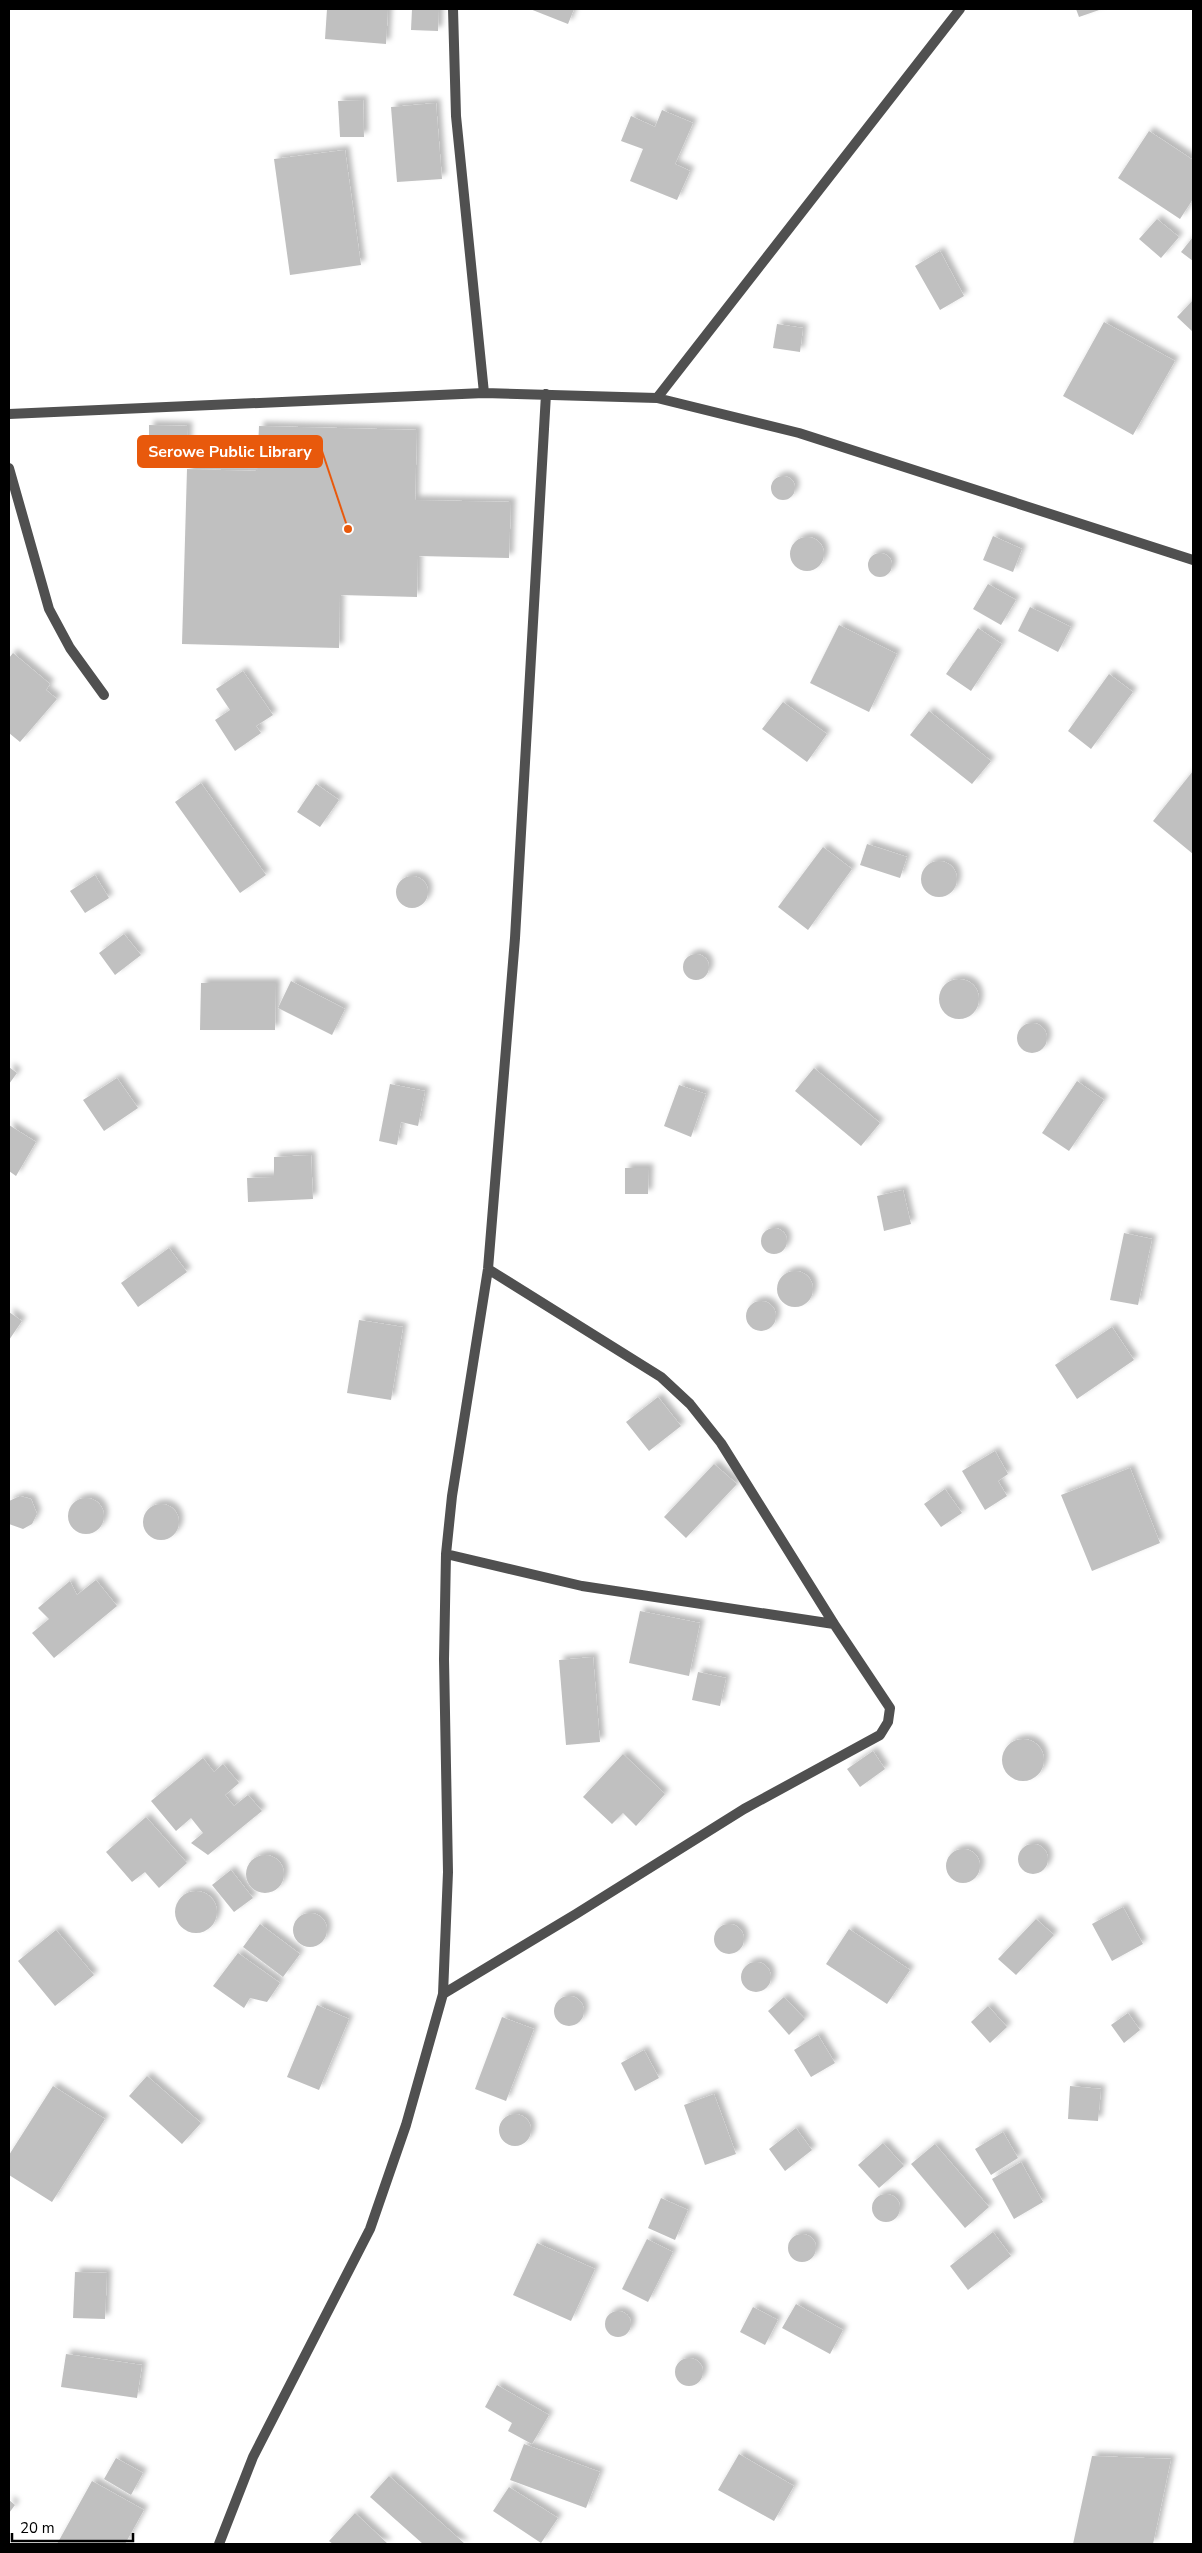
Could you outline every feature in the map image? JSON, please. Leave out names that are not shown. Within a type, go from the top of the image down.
[{"type":"street","points":[[453,9],[456,116],[484,393]]},
{"type":"street","points":[[657,398],[960,9]]},
{"type":"street","points":[[9,414],[484,393],[657,398],[799,433],[1193,560]]},
{"type":"street","points":[[219,2544],[253,2457],[370,2230],[406,2125],[444,1994],[448,1872],[444,1659],[446,1554],[452,1496],[488,1269],[515,938],[546,394]]},
{"type":"street","points":[[9,468],[49,609],[70,648],[104,695]]},
{"type":"street","points":[[444,1994],[744,1809],[880,1735],[888,1722],[890,1708],[834,1624],[720,1443],[690,1404],[661,1377],[488,1269]]},
{"type":"street","points":[[446,1554],[582,1586],[834,1624]]},
{"type":"building","points":[[327,9],[388,9],[386,44],[325,39]]},
{"type":"building","points":[[412,9],[439,9],[438,31],[411,30]]},
{"type":"building","points":[[530,9],[574,9],[568,24]]},
{"type":"building","points":[[1076,9],[1102,9],[1079,17]]},
{"type":"building","points":[[363,100],[364,137],[340,137],[338,101]]},
{"type":"building","points":[[436,103],[442,179],[397,182],[391,107]]},
{"type":"building","points":[[662,110],[693,123],[675,164],[690,171],[677,200],[630,181],[643,149],[621,141],[631,116],[655,127]]},
{"type":"building","points":[[1149,131],[1193,160],[1193,199],[1180,219],[1118,178]]},
{"type":"building","points":[[345,150],[361,265],[290,275],[274,159]]},
{"type":"building","points":[[1157,219],[1179,237],[1161,258],[1139,239]]},
{"type":"building","points":[[1193,237],[1193,261],[1181,252]]},
{"type":"building","points":[[940,251],[964,296],[940,310],[915,266]]},
{"type":"building","points":[[1193,300],[1193,332],[1177,317]]},
{"type":"building","points":[[1104,322],[1175,361],[1133,435],[1063,396]]},
{"type":"building","points":[[777,324],[803,328],[800,352],[773,348]]},
{"type":"building","points":[[149,425],[188,426],[187,460],[149,459]]},
{"type":"building","points":[[259,426],[417,430],[415,500],[511,502],[509,558],[418,556],[417,597],[340,595],[339,648],[182,644],[187,469],[257,471]]},
{"type":"building","points":[[783,476],[792,479],[795,488],[792,497],[783,500],[774,497],[771,488],[774,479]]},
{"type":"building","points":[[993,536],[1022,549],[1013,572],[983,560]]},
{"type":"building","points":[[807,537],[819,542],[824,554],[819,566],[807,571],[795,566],[790,554],[795,542]]},
{"type":"building","points":[[880,553],[889,556],[892,565],[889,574],[880,577],[871,574],[868,565],[871,556]]},
{"type":"building","points":[[988,584],[1016,600],[1001,625],[973,609]]},
{"type":"building","points":[[1030,607],[1071,627],[1058,652],[1018,631]]},
{"type":"building","points":[[839,625],[897,654],[869,712],[810,683]]},
{"type":"building","points":[[978,628],[1002,644],[971,691],[946,674]]},
{"type":"building","points":[[13,653],[50,684],[46,690],[57,699],[20,742],[9,733],[9,658]]},
{"type":"building","points":[[243,671],[273,715],[256,726],[261,733],[235,751],[215,720],[230,710],[216,689]]},
{"type":"building","points":[[1109,674],[1133,692],[1091,749],[1068,731]]},
{"type":"building","points":[[783,702],[827,734],[807,762],[762,729]]},
{"type":"building","points":[[929,711],[991,761],[972,784],[910,735]]},
{"type":"building","points":[[1193,771],[1193,854],[1153,821]]},
{"type":"building","points":[[201,783],[266,875],[240,893],[175,802]]},
{"type":"building","points":[[316,784],[339,800],[320,827],[297,812]]},
{"type":"building","points":[[867,844],[907,857],[900,878],[860,865]]},
{"type":"building","points":[[823,847],[852,869],[808,930],[778,907]]},
{"type":"building","points":[[939,861],[946,862],[952,866],[956,872],[956,886],[952,892],[946,896],[939,897],[932,896],[926,892],[922,886],[921,879],[922,872],[926,866],[932,862]]},
{"type":"building","points":[[95,875],[109,898],[85,913],[70,891]]},
{"type":"building","points":[[412,876],[418,877],[423,881],[427,886],[427,898],[423,903],[418,907],[412,908],[406,907],[401,903],[397,898],[396,892],[397,886],[401,881],[406,877]]},
{"type":"building","points":[[124,934],[141,955],[115,975],[99,953]]},
{"type":"building","points":[[696,954],[706,957],[709,967],[706,977],[696,980],[686,977],[683,967],[686,957]]},
{"type":"building","points":[[963,979],[970,982],[976,988],[979,999],[978,1007],[970,1016],[963,1019],[955,1019],[948,1016],[940,1007],[939,995],[942,988],[951,980]]},
{"type":"building","points":[[291,981],[345,1009],[332,1035],[278,1008]]},
{"type":"building","points":[[201,983],[276,983],[275,1030],[200,1030]]},
{"type":"building","points":[[1032,1023],[1043,1027],[1047,1038],[1043,1049],[1032,1053],[1021,1049],[1017,1038],[1021,1027]]},
{"type":"building","points":[[9,1067],[17,1073],[9,1084]]},
{"type":"building","points":[[814,1068],[880,1123],[861,1146],[795,1091]]},
{"type":"building","points":[[117,1078],[138,1108],[104,1131],[83,1100]]},
{"type":"building","points":[[1077,1081],[1104,1100],[1069,1151],[1042,1133]]},
{"type":"building","points":[[390,1084],[425,1091],[418,1126],[401,1122],[397,1145],[379,1141]]},
{"type":"building","points":[[679,1085],[706,1094],[691,1137],[664,1126]]},
{"type":"building","points":[[9,1125],[36,1142],[16,1176],[9,1171]]},
{"type":"building","points":[[311,1155],[313,1199],[248,1202],[247,1178],[274,1177],[274,1157]]},
{"type":"building","points":[[625,1168],[649,1168],[648,1194],[625,1194]]},
{"type":"building","points":[[903,1190],[911,1224],[884,1231],[877,1196]]},
{"type":"building","points":[[774,1228],[783,1232],[787,1241],[783,1250],[774,1254],[765,1250],[761,1241],[765,1232]]},
{"type":"building","points":[[1124,1233],[1152,1239],[1138,1305],[1110,1300]]},
{"type":"building","points":[[169,1248],[187,1272],[138,1307],[121,1283]]},
{"type":"building","points":[[795,1271],[808,1276],[813,1289],[808,1302],[795,1307],[782,1302],[777,1289],[782,1276]]},
{"type":"building","points":[[761,1301],[767,1302],[775,1310],[775,1322],[767,1330],[761,1331],[755,1330],[747,1322],[746,1316],[747,1310],[755,1302]]},
{"type":"building","points":[[9,1312],[22,1321],[9,1340]]},
{"type":"building","points":[[359,1320],[403,1327],[391,1400],[347,1393]]},
{"type":"building","points":[[1112,1327],[1134,1360],[1077,1399],[1055,1365]]},
{"type":"building","points":[[658,1397],[681,1426],[649,1451],[626,1422]]},
{"type":"building","points":[[995,1451],[1008,1474],[998,1481],[1007,1496],[985,1510],[962,1471]]},
{"type":"building","points":[[714,1464],[737,1484],[686,1538],[664,1517]]},
{"type":"building","points":[[1130,1468],[1160,1543],[1092,1571],[1061,1495]]},
{"type":"building","points":[[945,1489],[962,1513],[941,1527],[924,1504]]},
{"type":"building","points":[[20,1496],[31,1499],[37,1514],[32,1524],[23,1529],[9,1524],[9,1501]]},
{"type":"building","points":[[86,1498],[93,1499],[99,1503],[103,1509],[103,1523],[99,1529],[93,1533],[86,1534],[79,1533],[73,1529],[69,1523],[68,1516],[69,1509],[73,1503],[79,1499]]},
{"type":"building","points":[[161,1504],[168,1505],[174,1509],[178,1515],[178,1529],[174,1535],[168,1539],[161,1540],[154,1539],[148,1535],[144,1529],[143,1522],[144,1515],[148,1509],[154,1505]]},
{"type":"building","points":[[96,1580],[117,1606],[54,1658],[32,1633],[49,1619],[38,1608],[70,1581],[77,1595]]},
{"type":"building","points":[[640,1611],[700,1623],[689,1676],[629,1663]]},
{"type":"building","points":[[593,1657],[600,1742],[566,1745],[559,1660]]},
{"type":"building","points":[[698,1672],[726,1678],[720,1706],[692,1700]]},
{"type":"building","points":[[1027,1739],[1035,1742],[1041,1748],[1044,1760],[1041,1772],[1035,1778],[1019,1781],[1011,1778],[1005,1772],[1002,1756],[1005,1748],[1011,1742]]},
{"type":"building","points":[[873,1751],[885,1769],[860,1787],[847,1769]]},
{"type":"building","points":[[623,1754],[665,1794],[636,1826],[623,1813],[612,1824],[583,1797]]},
{"type":"building","points":[[203,1758],[214,1772],[223,1764],[239,1783],[225,1795],[234,1806],[248,1795],[262,1811],[208,1855],[191,1843],[203,1833],[191,1818],[176,1831],[151,1801]]},
{"type":"building","points":[[146,1817],[187,1863],[159,1888],[145,1872],[132,1882],[106,1852]]},
{"type":"building","points":[[1033,1844],[1044,1848],[1048,1859],[1044,1870],[1033,1874],[1022,1870],[1018,1859],[1022,1848]]},
{"type":"building","points":[[963,1849],[970,1850],[975,1854],[979,1859],[979,1873],[975,1878],[970,1882],[963,1883],[956,1882],[951,1878],[947,1873],[946,1866],[947,1859],[951,1854],[956,1850]]},
{"type":"building","points":[[265,1855],[279,1860],[284,1874],[279,1888],[265,1893],[251,1888],[246,1874],[251,1860]]},
{"type":"building","points":[[231,1870],[253,1898],[234,1912],[212,1885]]},
{"type":"building","points":[[192,1891],[200,1891],[211,1897],[217,1912],[211,1927],[200,1933],[192,1933],[181,1927],[175,1916],[175,1908],[181,1897]]},
{"type":"building","points":[[1123,1907],[1143,1944],[1112,1961],[1092,1924]]},
{"type":"building","points":[[310,1913],[322,1918],[327,1930],[322,1942],[310,1947],[298,1942],[293,1930],[298,1918]]},
{"type":"building","points":[[1036,1919],[1054,1935],[1016,1975],[998,1959]]},
{"type":"building","points":[[260,1924],[300,1954],[283,1977],[243,1947]]},
{"type":"building","points":[[729,1924],[740,1928],[744,1939],[740,1950],[729,1954],[718,1950],[714,1939],[718,1928]]},
{"type":"building","points":[[849,1929],[910,1970],[887,2004],[826,1964]]},
{"type":"building","points":[[56,1930],[94,1975],[55,2006],[18,1961]]},
{"type":"building","points":[[238,1953],[280,1983],[267,2002],[250,1998],[244,2008],[213,1986]]},
{"type":"building","points":[[756,1962],[767,1966],[771,1977],[767,1988],[756,1992],[745,1988],[741,1977],[745,1966]]},
{"type":"building","points":[[569,1996],[575,1997],[583,2005],[583,2017],[575,2025],[569,2026],[563,2025],[555,2017],[554,2011],[555,2005],[563,1997]]},
{"type":"building","points":[[784,1997],[805,2019],[789,2035],[768,2011]]},
{"type":"building","points":[[317,2005],[349,2019],[319,2090],[287,2077]]},
{"type":"building","points":[[988,2006],[1007,2027],[990,2043],[971,2022]]},
{"type":"building","points":[[1128,2013],[1140,2030],[1124,2043],[1111,2025]]},
{"type":"building","points":[[502,2017],[534,2029],[506,2101],[475,2089]]},
{"type":"building","points":[[818,2035],[835,2063],[811,2077],[794,2050]]},
{"type":"building","points":[[644,2050],[659,2078],[635,2091],[621,2063]]},
{"type":"building","points":[[147,2076],[201,2123],[182,2144],[129,2096]]},
{"type":"building","points":[[53,2086],[105,2119],[52,2202],[9,2175],[9,2155]]},
{"type":"building","points":[[1070,2086],[1101,2089],[1098,2121],[1068,2119]]},
{"type":"building","points":[[714,2094],[736,2154],[705,2165],[684,2105]]},
{"type":"building","points":[[515,2114],[527,2118],[531,2130],[527,2142],[515,2146],[503,2142],[499,2130],[503,2118]]},
{"type":"building","points":[[796,2128],[812,2150],[785,2171],[769,2149]]},
{"type":"building","points":[[1003,2132],[1018,2158],[991,2175],[975,2149]]},
{"type":"building","points":[[883,2143],[904,2166],[879,2188],[858,2165]]},
{"type":"building","points":[[935,2144],[989,2207],[965,2228],[911,2164]]},
{"type":"building","points":[[1021,2162],[1043,2202],[1014,2219],[992,2179]]},
{"type":"building","points":[[886,2194],[896,2198],[900,2208],[896,2218],[886,2222],[876,2218],[872,2208],[876,2198]]},
{"type":"building","points":[[661,2198],[688,2210],[675,2240],[648,2228]]},
{"type":"building","points":[[993,2232],[1011,2256],[968,2290],[950,2266]]},
{"type":"building","points":[[802,2234],[812,2238],[816,2248],[812,2258],[802,2262],[792,2258],[788,2248],[792,2238]]},
{"type":"building","points":[[647,2239],[673,2252],[648,2302],[622,2289]]},
{"type":"building","points":[[537,2243],[595,2269],[571,2321],[513,2295]]},
{"type":"building","points":[[75,2272],[107,2273],[105,2319],[73,2318]]},
{"type":"building","points":[[796,2304],[843,2330],[830,2354],[782,2328]]},
{"type":"building","points":[[753,2307],[778,2320],[765,2345],[740,2332]]},
{"type":"building","points":[[618,2311],[628,2314],[631,2324],[628,2334],[618,2337],[608,2334],[605,2324],[608,2314]]},
{"type":"building","points":[[66,2354],[142,2365],[137,2398],[61,2387]]},
{"type":"building","points":[[689,2358],[699,2362],[703,2372],[699,2382],[689,2386],[679,2382],[675,2372],[679,2362]]},
{"type":"building","points":[[497,2385],[549,2415],[532,2444],[508,2431],[512,2423],[485,2407]]},
{"type":"building","points":[[524,2444],[600,2472],[586,2508],[510,2480]]},
{"type":"building","points":[[739,2454],[794,2486],[774,2521],[718,2490]]},
{"type":"building","points":[[1092,2456],[1171,2459],[1153,2544],[1073,2544]]},
{"type":"building","points":[[116,2458],[143,2473],[131,2495],[104,2479]]},
{"type":"building","points":[[389,2476],[465,2544],[423,2544],[370,2497]]},
{"type":"building","points":[[92,2481],[144,2510],[125,2544],[57,2544]]},
{"type":"building","points":[[509,2487],[558,2518],[541,2543],[493,2511]]},
{"type":"building","points":[[9,2500],[15,2505],[9,2513]]},
{"type":"building","points":[[355,2513],[388,2544],[333,2544],[329,2541]]},
{"type":"place","name":"Serowe Public Library","points":[[348,529]]}]
